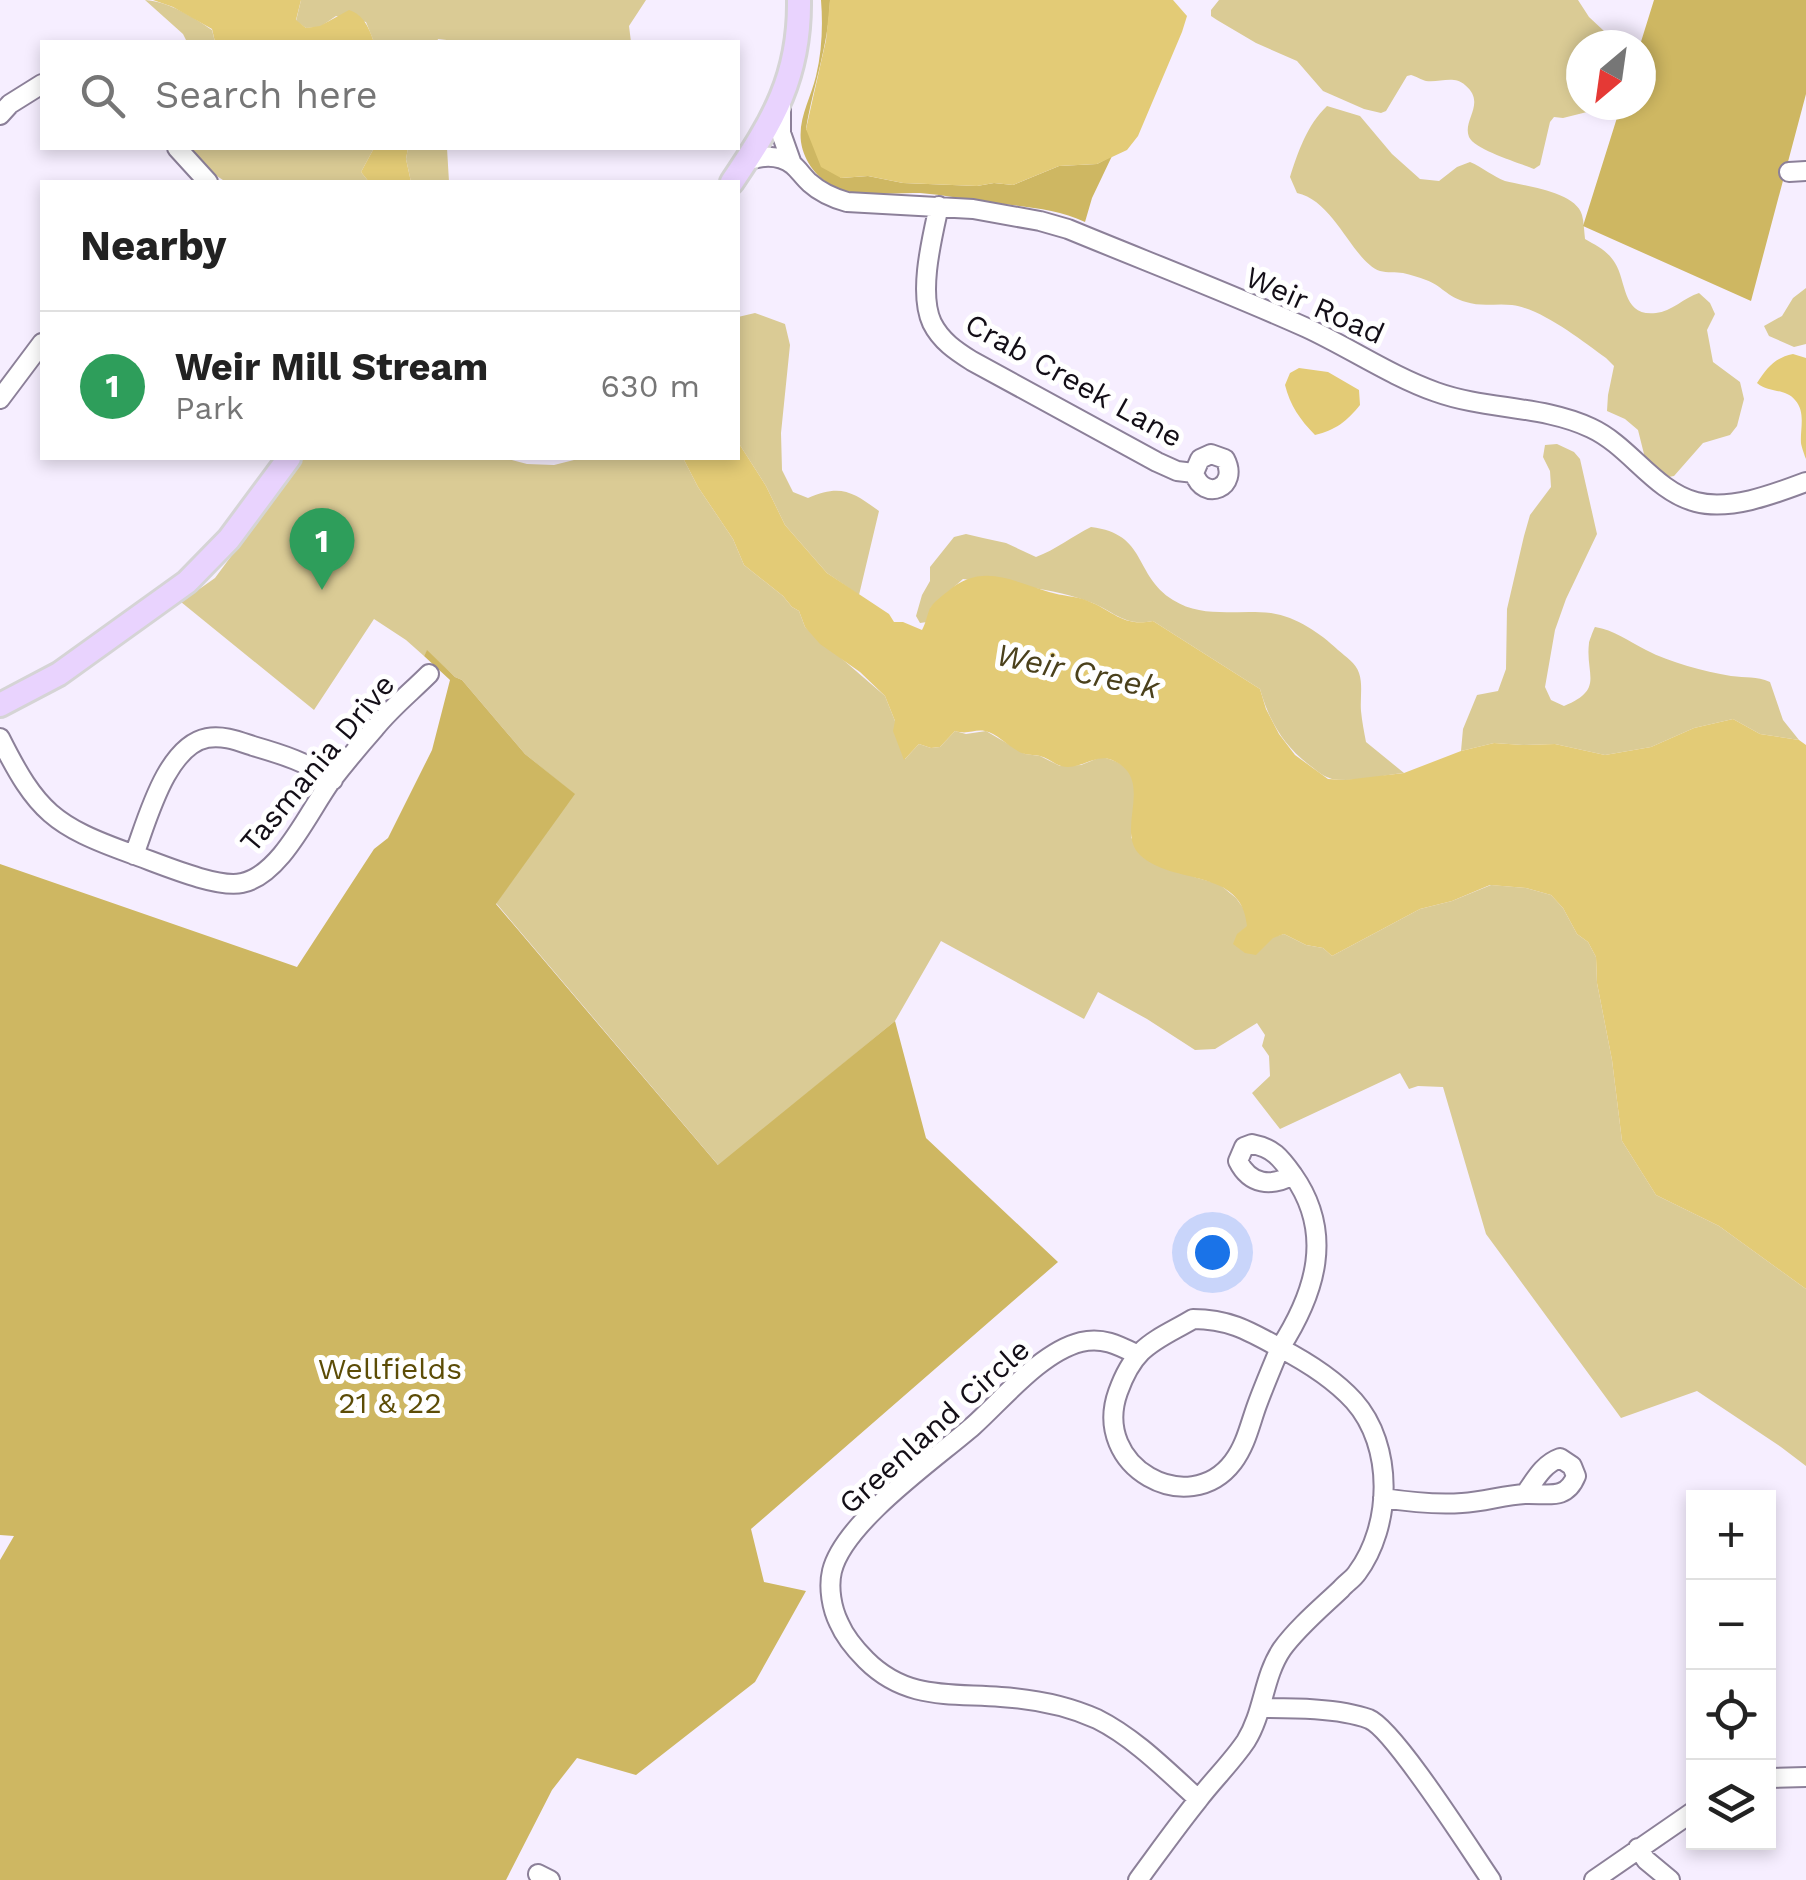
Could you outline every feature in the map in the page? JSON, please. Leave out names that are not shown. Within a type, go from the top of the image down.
[{"type":"main road","points":[[733,180],[782,99],[797,47],[799,0]]},
{"type":"main road","points":[[0,705],[60,674],[187,582],[228,538],[287,460]]},
{"type":"street","points":[[0,115],[40,85]]},
{"type":"street","points":[[782,99],[781,133],[792,164]]},
{"type":"street","points":[[179,150],[206,180]]},
{"type":"street","points":[[746,160],[763,155],[792,164]]},
{"type":"street","name":"Weir Road","points":[[792,164],[813,186],[836,199],[1009,215],[1068,229],[1311,330],[1433,391],[1580,424],[1615,442],[1663,484],[1693,501],[1742,502],[1806,482]]},
{"type":"street","name":"Crab Creek Lane","points":[[939,206],[926,286],[930,320],[940,336],[972,362],[1144,455],[1177,471],[1194,473]]},
{"type":"street","points":[[0,400],[40,346]]},
{"type":"street","name":"Tasmania Drive","points":[[0,738],[32,795],[55,819],[134,854],[208,879],[246,883],[273,865],[332,780],[390,710],[430,674]]},
{"type":"street","points":[[134,854],[160,785],[181,754],[196,742],[232,739],[278,753],[317,769],[332,780]]},
{"type":"street","points":[[1138,1880],[1247,1739],[1281,1651],[1356,1574],[1376,1536],[1383,1498],[1379,1451],[1357,1404],[1317,1368],[1280,1348],[1245,1329],[1224,1320],[1193,1320],[1154,1341],[1138,1355],[1114,1404],[1114,1434],[1128,1460],[1140,1471],[1171,1486],[1184,1488],[1211,1479],[1233,1462],[1248,1435],[1280,1348],[1304,1305],[1316,1266],[1315,1220],[1306,1192],[1293,1175]]},
{"type":"street","name":"Greenland Circle","points":[[1138,1355],[1106,1340],[1060,1350],[894,1491],[853,1534],[832,1571],[830,1588],[840,1626],[862,1656],[884,1676],[927,1693],[1052,1704],[1098,1720],[1142,1749],[1198,1799]]},
{"type":"street","points":[[1383,1498],[1460,1504],[1526,1494]]},
{"type":"street","points":[[1260,1708],[1342,1714],[1378,1724],[1414,1768],[1492,1880]]},
{"type":"street","points":[[1776,1778],[1806,1776]]},
{"type":"street","points":[[1594,1880],[1686,1815]]},
{"type":"street","points":[[1638,1848],[1670,1880]]},
{"type":"shaded area","points":[[145,0],[196,20],[212,30],[214,40],[186,40]]},
{"type":"shaded area","points":[[301,0],[646,0],[629,26],[631,40],[373,40],[366,22],[336,16],[320,27],[306,28],[296,21]]},
{"type":"shaded area","points":[[1219,0],[1578,0],[1603,30],[1566,30],[1566,117],[1554,117],[1550,122],[1540,165],[1534,169],[1473,142],[1468,131],[1474,98],[1461,82],[1407,76],[1386,111],[1364,109],[1323,91],[1297,61],[1256,43],[1211,16]]},
{"type":"shaded area","points":[[1327,106],[1360,116],[1392,154],[1420,179],[1439,181],[1470,162],[1505,181],[1549,191],[1570,201],[1582,215],[1585,239],[1612,259],[1627,297],[1637,310],[1662,312],[1699,293],[1715,314],[1707,330],[1713,362],[1740,382],[1744,399],[1737,426],[1730,435],[1703,443],[1674,476],[1658,479],[1647,466],[1638,430],[1607,411],[1614,366],[1606,358],[1536,312],[1512,305],[1466,302],[1423,279],[1380,271],[1370,265],[1322,207],[1297,193],[1290,177],[1309,130]]},
{"type":"shaded area","points":[[192,150],[373,150],[361,172],[367,180],[223,180],[206,169]]},
{"type":"shaded area","points":[[408,150],[447,150],[449,180],[411,180]]},
{"type":"shaded area","points":[[1806,288],[1806,344],[1794,347],[1769,336],[1764,326],[1782,316],[1793,298]]},
{"type":"shaded area","points":[[755,313],[785,324],[790,345],[781,433],[782,470],[793,492],[808,498],[829,491],[845,492],[879,511],[859,595],[827,573],[785,525],[740,445],[740,317]]},
{"type":"shaded area","points":[[1557,444],[1580,459],[1597,534],[1555,630],[1545,687],[1551,700],[1564,706],[1577,700],[1589,687],[1589,643],[1595,627],[1676,663],[1770,682],[1783,720],[1799,740],[1760,734],[1733,719],[1694,728],[1651,747],[1605,755],[1555,744],[1494,743],[1461,751],[1463,729],[1477,695],[1498,691],[1506,669],[1507,609],[1530,515],[1551,487],[1550,471],[1543,457],[1545,445]]},
{"type":"shaded area","points":[[303,460],[512,460],[554,465],[574,460],[684,460],[733,539],[744,565],[799,611],[805,627],[885,696],[905,759],[919,744],[940,747],[955,731],[986,731],[1025,754],[1060,766],[1081,765],[1101,757],[1120,764],[1129,772],[1134,787],[1131,838],[1194,877],[1219,884],[1236,898],[1246,912],[1248,926],[1238,934],[1284,934],[1323,948],[1332,956],[1420,909],[1491,885],[1551,895],[1596,957],[1622,1141],[1656,1195],[1719,1226],[1806,1289],[1806,1466],[1697,1391],[1621,1418],[1486,1234],[1443,1087],[1409,1089],[1400,1073],[1280,1129],[1252,1093],[1270,1076],[1269,1056],[1262,1046],[1265,1035],[1257,1023],[1215,1049],[1195,1050],[1098,992],[1084,1019],[941,941],[895,1021],[719,1166],[496,903],[574,794],[525,754],[462,680],[427,651],[424,656],[374,619],[314,710],[181,602],[215,578]]},
{"type":"shaded area","points":[[1091,527],[1122,538],[1160,590],[1184,606],[1281,615],[1324,638],[1358,669],[1366,742],[1404,773],[1349,780],[1322,774],[1286,742],[1260,689],[1153,621],[1126,620],[1073,596],[963,579],[931,607],[927,622],[920,623],[916,616],[930,581],[930,567],[954,537],[966,534],[1006,543],[1036,557]]},
{"type":"green space","points":[[821,0],[830,0],[829,16],[806,129],[841,178],[868,176],[903,183],[1013,185],[1059,166],[1097,164],[1112,156],[1085,222],[1050,211],[937,195],[857,193],[824,180],[813,170],[801,142],[803,116],[820,57]]},
{"type":"green space","points":[[1654,0],[1806,0],[1806,94],[1751,301],[1583,226],[1616,120],[1656,120],[1656,30],[1645,30]]},
{"type":"green space","name":"Wellfields 21 & 22","points":[[427,650],[462,680],[525,754],[575,794],[496,904],[718,1165],[895,1021],[926,1138],[1058,1262],[751,1529],[764,1582],[806,1591],[755,1682],[636,1775],[577,1758],[552,1790],[506,1880],[0,1880],[0,1560],[14,1536],[0,1535],[0,864],[297,967],[374,849],[388,838],[432,750],[450,680],[424,656]]},
{"type":"water","points":[[153,0],[301,0],[296,20],[306,28],[320,26],[349,10],[362,19],[373,40],[215,40],[212,29]]},
{"type":"water","points":[[830,0],[1173,0],[1187,16],[1138,136],[1127,150],[1097,164],[1059,166],[1013,185],[903,183],[868,176],[841,178],[821,167],[806,129],[826,40]]},
{"type":"water","points":[[373,150],[408,150],[411,180],[367,180],[361,172]]},
{"type":"water","points":[[1793,354],[1806,358],[1806,459],[1798,405],[1791,396],[1757,383],[1772,364]]},
{"type":"water","points":[[1299,368],[1328,372],[1359,390],[1360,405],[1340,424],[1315,435],[1296,412],[1285,385],[1290,373]]},
{"type":"water","name":"Weir Creek","points":[[740,445],[785,525],[827,573],[889,614],[894,622],[922,630],[938,599],[960,583],[985,576],[1083,599],[1133,622],[1153,621],[1260,689],[1279,734],[1295,755],[1328,779],[1404,773],[1494,743],[1555,744],[1605,755],[1651,747],[1694,728],[1733,719],[1760,734],[1799,740],[1806,745],[1806,1289],[1719,1226],[1656,1195],[1622,1141],[1596,957],[1551,895],[1490,885],[1420,909],[1332,956],[1323,948],[1284,934],[1273,938],[1256,955],[1245,953],[1233,944],[1247,926],[1242,907],[1233,894],[1204,880],[1154,865],[1133,845],[1132,779],[1112,760],[1061,766],[1020,752],[990,733],[955,731],[940,747],[919,744],[904,760],[885,696],[860,672],[820,644],[805,627],[799,611],[744,565],[733,539],[684,460],[740,460]]},
{"type":"place","name":"Weir Mill Stream","points":[[322,590]]}]
